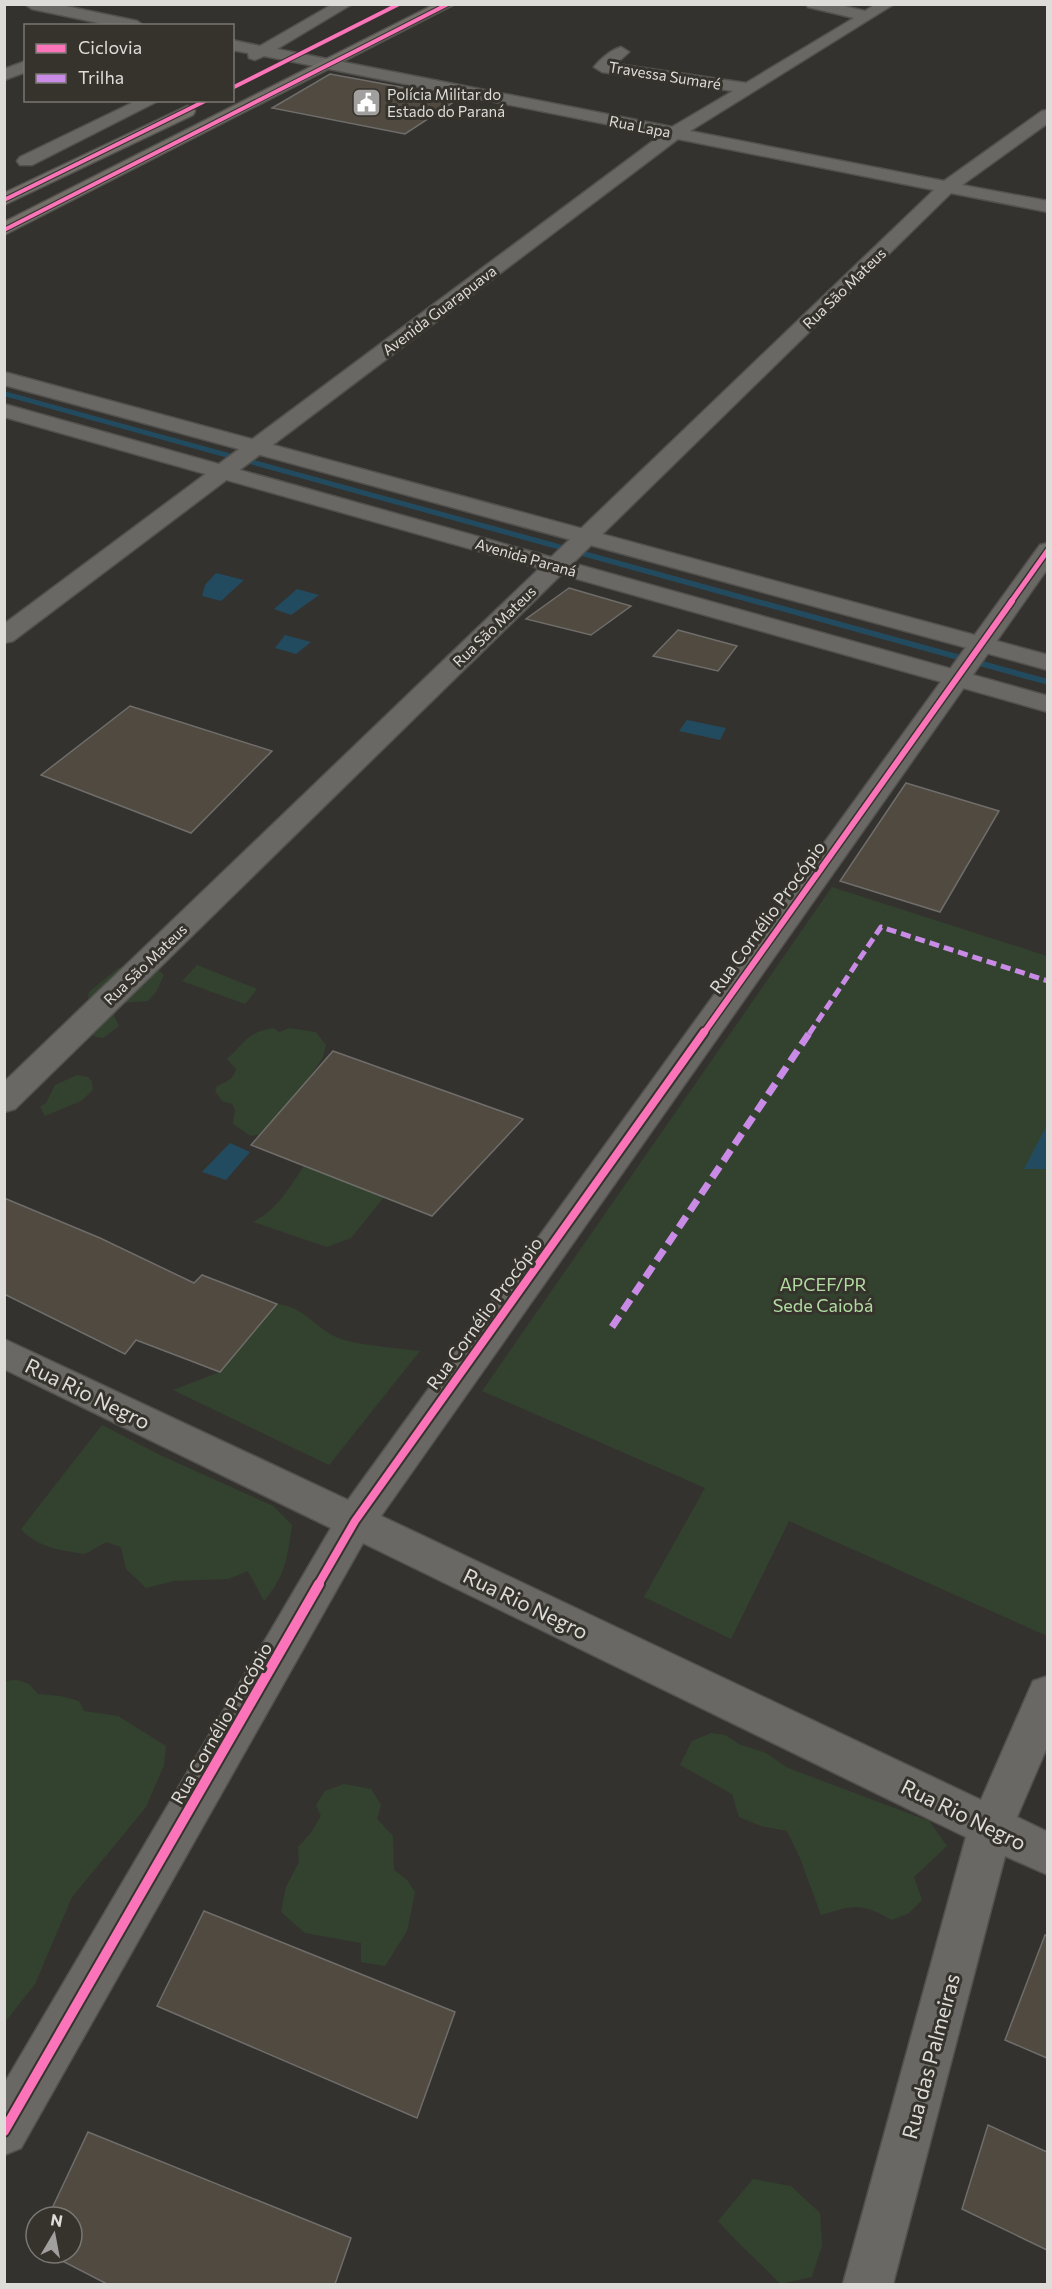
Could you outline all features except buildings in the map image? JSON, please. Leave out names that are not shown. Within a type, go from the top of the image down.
[{"type":"main road","points":[[234,87],[399,4]]},
{"type":"main road","points":[[4,230],[448,4]]},
{"type":"main road","points":[[4,200],[203,102]]},
{"type":"street","points":[[32,4],[116,24]]},
{"type":"street","points":[[243,61],[345,4]]},
{"type":"street","points":[[813,4],[868,16]]},
{"type":"street","name":"Avenida Guarapuava","points":[[4,636],[675,133],[887,4]]},
{"type":"street","name":"Rua Lapa","points":[[234,45],[1047,207]]},
{"type":"street","name":"Travessa Sumaré","points":[[621,52],[602,67],[749,88]]},
{"type":"street","points":[[4,75],[24,67]]},
{"type":"street","points":[[26,161],[148,102]]},
{"type":"street","name":"Rua São Mateus","points":[[4,1101],[948,187],[1047,115]]},
{"type":"street","points":[[4,156],[68,170]]},
{"type":"street","name":"Avenida Paraná","points":[[4,378],[254,449],[572,551],[968,661],[1047,704]]},
{"type":"street","name":"Avenida Paraná","points":[[4,410],[227,470],[572,551],[968,661],[1047,663]]},
{"type":"street","name":"Rua Cornélio Procópio","points":[[4,2131],[355,1521],[1047,550]]},
{"type":"street","name":"Rua Rio Negro","points":[[4,1353],[1047,1854]]},
{"type":"street","name":"Rua das Palmeiras","points":[[868,2284],[991,1827],[1047,1694]]},
{"type":"green space","name":"APCEF/PR Sede Caiobá","points":[[832,887],[1047,956],[1047,1636],[789,1521],[731,1639],[644,1597],[705,1488],[482,1391]]},
{"type":"green space","points":[[127,964],[154,966],[164,975],[156,992],[148,1001],[121,1003],[114,1016],[119,1026],[103,1038],[96,1037],[87,1031],[94,1003],[88,997],[89,992],[117,969]]},
{"type":"green space","points":[[197,965],[257,989],[245,1004],[182,981]]},
{"type":"green space","points":[[273,1028],[280,1032],[289,1028],[316,1032],[326,1045],[323,1057],[312,1074],[261,1134],[251,1136],[233,1124],[235,1110],[232,1104],[222,1101],[215,1091],[217,1086],[229,1080],[235,1072],[236,1069],[227,1059],[247,1039]]},
{"type":"green space","points":[[77,1075],[88,1077],[92,1082],[93,1090],[81,1101],[45,1116],[40,1107],[46,1103],[55,1085]]},
{"type":"green space","points":[[304,1166],[384,1197],[351,1238],[327,1247],[253,1222],[276,1205]]},
{"type":"green space","points":[[277,1304],[288,1306],[304,1314],[324,1330],[341,1339],[420,1351],[329,1465],[173,1390],[220,1372]]},
{"type":"green space","points":[[102,1425],[160,1455],[273,1506],[292,1525],[287,1557],[281,1574],[264,1601],[248,1571],[228,1579],[174,1581],[146,1588],[126,1569],[121,1547],[106,1542],[85,1554],[68,1551],[42,1544],[21,1529]]},
{"type":"green space","points":[[17,1680],[29,1684],[38,1694],[61,1696],[79,1701],[84,1711],[118,1716],[166,1746],[164,1765],[146,1807],[72,1897],[35,1984],[5,2022],[4,1681]]},
{"type":"green space","points":[[711,1733],[725,1735],[741,1745],[766,1753],[788,1768],[929,1821],[947,1846],[914,1877],[922,1900],[909,1913],[892,1920],[872,1910],[857,1907],[821,1915],[800,1858],[787,1831],[761,1826],[739,1817],[732,1794],[680,1765],[692,1741]]},
{"type":"green space","points":[[344,1784],[371,1789],[381,1805],[377,1819],[393,1836],[394,1870],[407,1880],[415,1892],[407,1931],[385,1966],[361,1962],[361,1943],[305,1933],[281,1912],[286,1887],[299,1862],[298,1847],[310,1834],[321,1816],[316,1805],[325,1791]]},
{"type":"green space","points":[[753,2179],[791,2186],[820,2213],[822,2245],[812,2277],[780,2284],[718,2221]]},
{"type":"water","points":[[216,573],[244,580],[221,601],[202,596],[205,585]]},
{"type":"water","points":[[297,589],[319,595],[291,615],[274,609]]},
{"type":"water","points":[[285,635],[311,642],[296,654],[275,648]]},
{"type":"water","points":[[687,720],[726,728],[720,740],[679,731]]},
{"type":"water","points":[[1047,1125],[1047,1169],[1024,1169]]},
{"type":"water","points":[[230,1143],[250,1152],[226,1180],[202,1172]]},
{"type":"waterway","points":[[4,393],[1048,682]]},
{"type":"marked path","points":[[612,1327],[881,927],[1048,981]]},
{"type":"cycle path","points":[[234,87],[399,4]]},
{"type":"cycle path","points":[[4,230],[448,4]]},
{"type":"cycle path","points":[[4,200],[203,102]]},
{"type":"cycle path","points":[[4,2131],[355,1521],[1048,550]]},
{"type":"place","name":"Polícia Militar do Estado do Paraná","points":[[366,103]]}]
